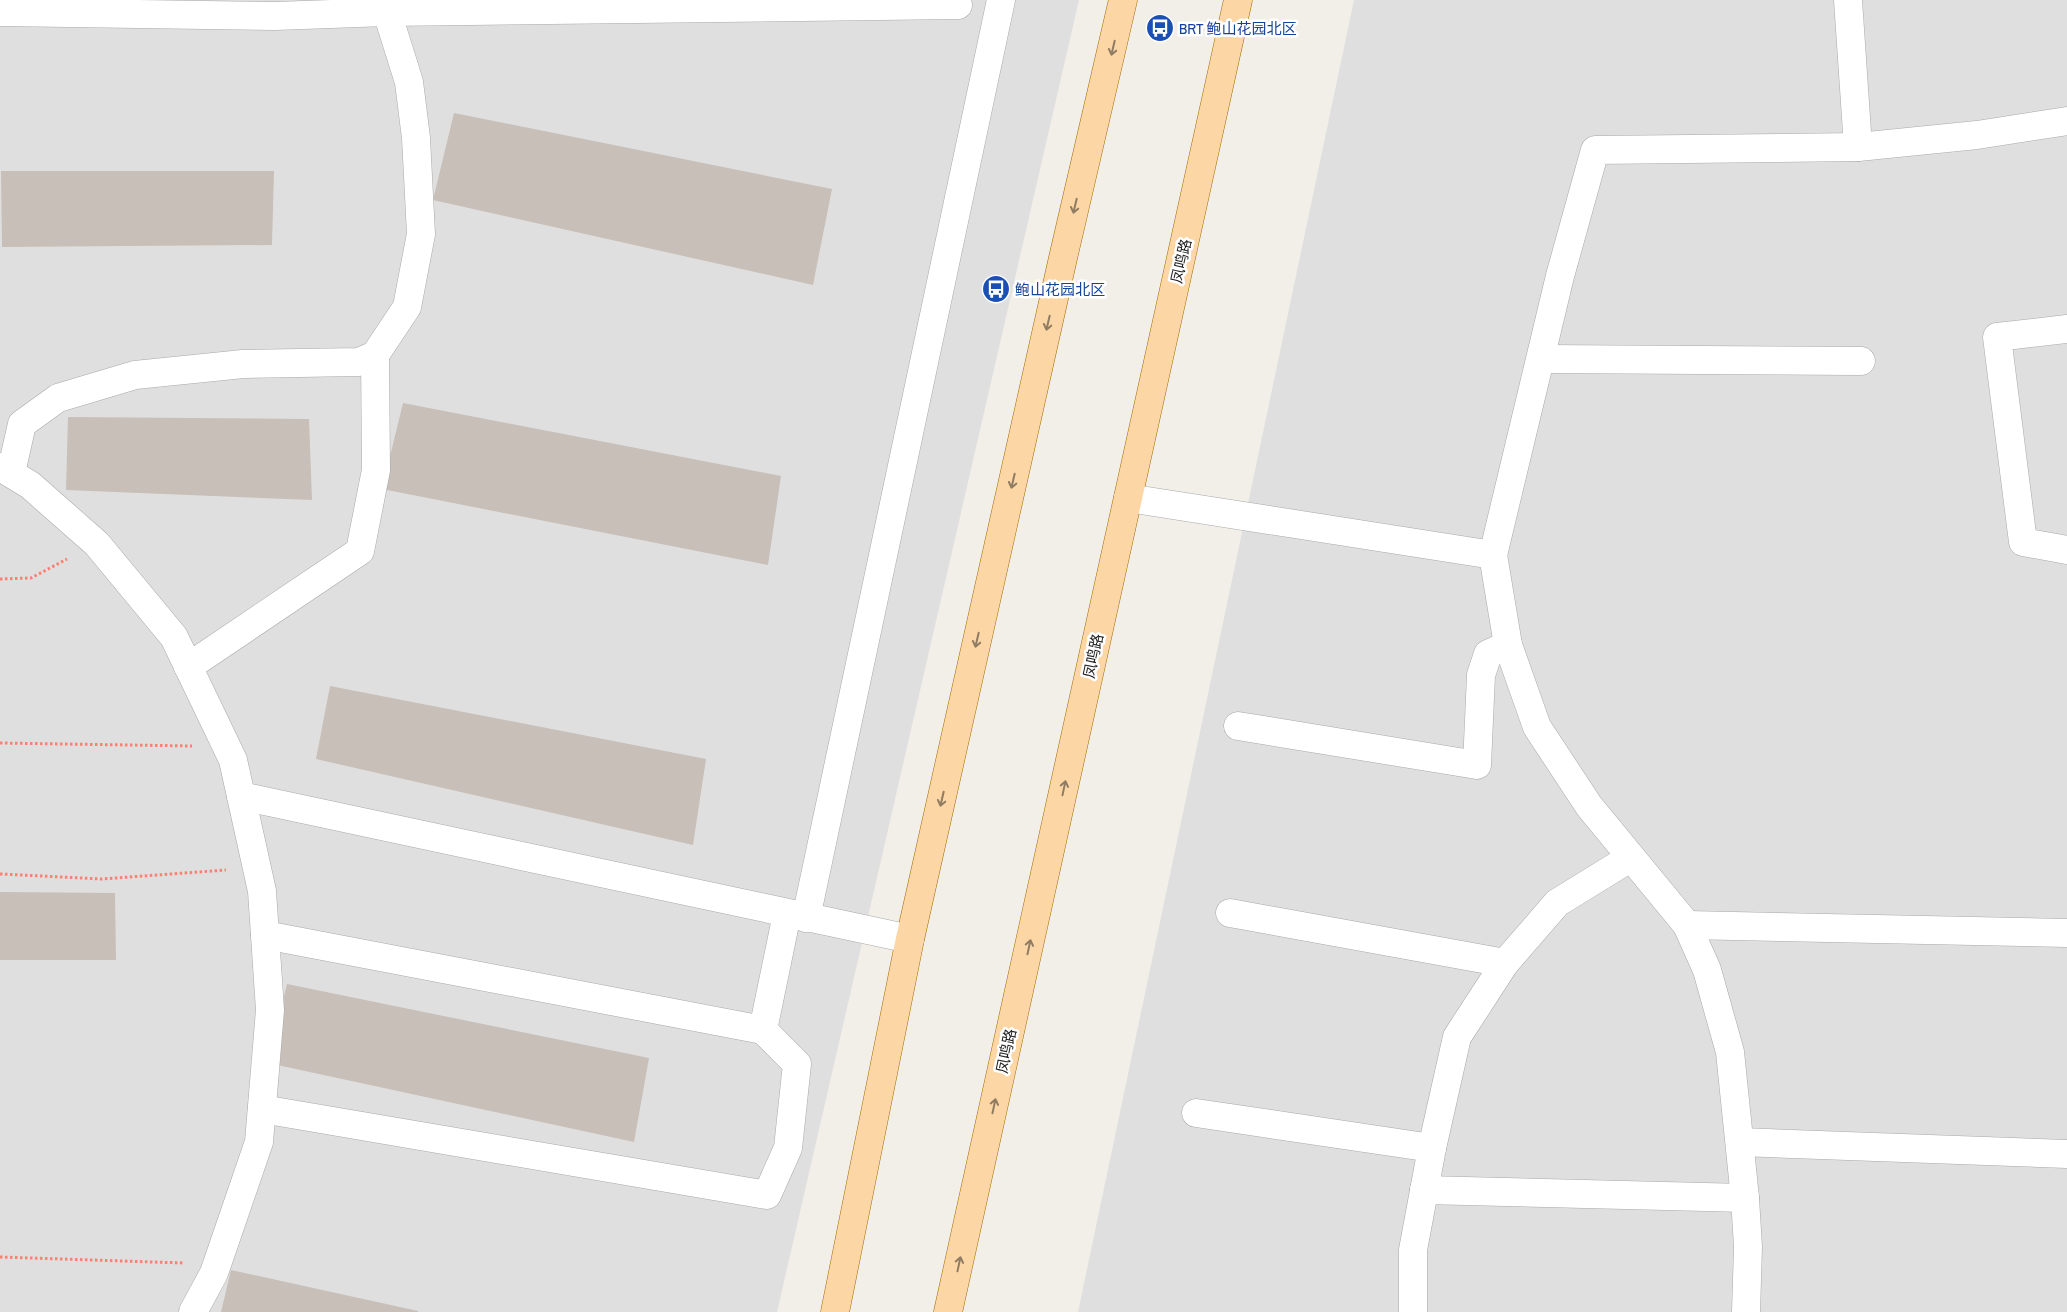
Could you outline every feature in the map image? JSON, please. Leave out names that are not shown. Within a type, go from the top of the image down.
[{"type":"main road","points":[[835,1312],[910,939],[1060,268],[1123,0]]},
{"type":"main road","name":"凤鸣路","points":[[948,1312],[1238,0]]},
{"type":"street","points":[[763,1030],[796,916],[1001,0]]},
{"type":"street","points":[[1848,0],[1858,148]]},
{"type":"street","points":[[0,12],[275,16],[387,12],[958,5]]},
{"type":"street","points":[[193,1312],[217,1264],[260,1142],[270,1010],[262,891],[233,760],[174,637],[97,544],[30,485],[5,470],[22,424],[58,398],[135,374],[243,364],[359,362],[375,355],[407,307],[421,234],[416,138],[409,82],[387,12]]},
{"type":"street","points":[[1746,1312],[1748,1247],[1745,1198],[1730,1052],[1707,970],[1686,925],[1589,806],[1538,726],[1508,645],[1493,555],[1542,359],[1560,276],[1595,150],[1858,148],[1977,135],[2067,121]]},
{"type":"street","points":[[2067,329],[1997,337],[2023,542],[2067,550]]},
{"type":"street","points":[[188,668],[360,551],[376,470],[375,355]]},
{"type":"street","points":[[1542,359],[1861,362]]},
{"type":"street","points":[[1128,498],[1493,555]]},
{"type":"street","points":[[1238,726],[1477,765],[1481,675],[1488,654],[1508,645]]},
{"type":"street","points":[[241,796],[910,939]]},
{"type":"street","points":[[1413,1312],[1413,1250],[1432,1148],[1458,1036],[1505,963],[1557,902],[1630,858]]},
{"type":"street","points":[[1230,913],[1505,963]]},
{"type":"street","points":[[1686,925],[2067,934]]},
{"type":"street","points":[[262,1109],[767,1196],[788,1148],[797,1064],[763,1030],[265,935]]},
{"type":"street","points":[[1196,1113],[1432,1148]]},
{"type":"street","points":[[1740,1142],[2067,1154]]},
{"type":"street","points":[[1424,1190],[1745,1198]]},
{"type":"path","points":[[0,579],[31,578],[97,544]]},
{"type":"path","points":[[0,744],[227,746]]},
{"type":"path","points":[[0,874],[102,879],[257,868]]},
{"type":"path","points":[[0,1257],[217,1264]]},
{"type":"shaded area","points":[[0,0],[1079,0],[777,1312],[0,1312]]},
{"type":"shaded area","points":[[1354,0],[2067,0],[2067,1312],[1078,1312]]},
{"type":"building","points":[[454,113],[832,189],[813,285],[433,200]]},
{"type":"building","points":[[1,171],[274,171],[272,245],[2,247]]},
{"type":"building","points":[[403,403],[781,476],[768,565],[382,489]]},
{"type":"building","points":[[68,417],[309,419],[312,500],[66,490]]},
{"type":"building","points":[[330,686],[706,759],[693,845],[316,759]]},
{"type":"building","points":[[0,892],[115,893],[116,960],[0,960]]},
{"type":"building","points":[[287,984],[649,1058],[634,1142],[268,1063]]},
{"type":"building","points":[[231,1270],[418,1311],[418,1312],[221,1312]]},
{"type":"place","name":"BRT 鲍山花园北区","points":[[1160,28]]},
{"type":"place","name":"鲍山花园北区","points":[[996,289]]}]
